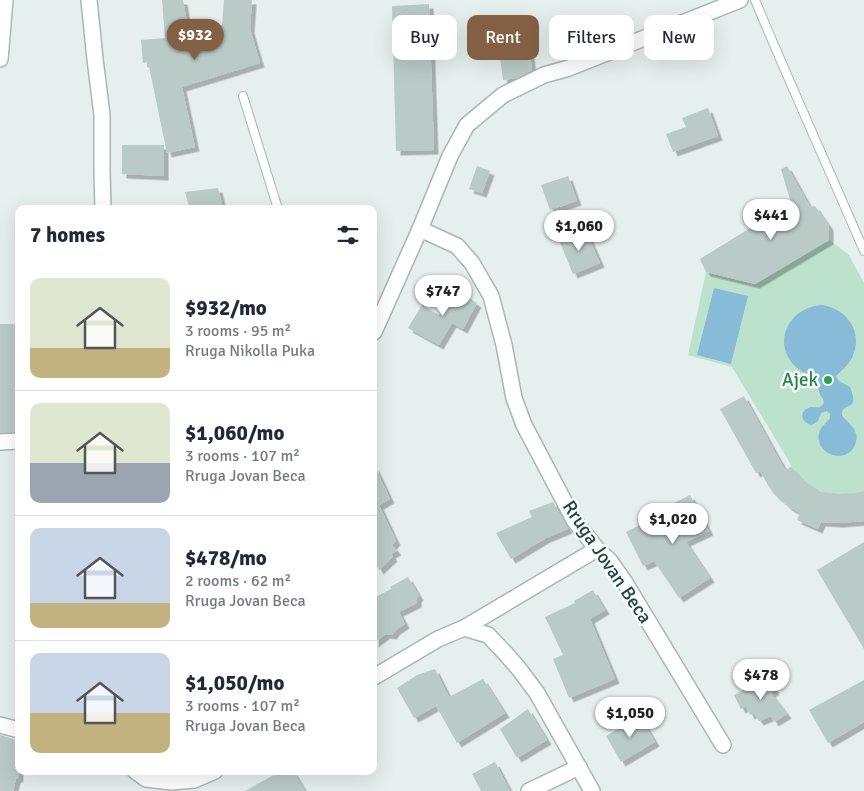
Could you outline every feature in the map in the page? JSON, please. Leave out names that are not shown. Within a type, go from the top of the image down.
[{"type":"street","points":[[0,59],[5,0]]},
{"type":"street","points":[[89,0],[102,115],[103,205]]},
{"type":"street","points":[[377,325],[450,156],[467,125],[503,95],[544,75],[578,64],[740,0]]},
{"type":"street","name":"Rruga Jovan Beca","points":[[420,229],[457,246],[472,263],[491,296],[504,345],[514,398],[524,425],[574,520],[597,549],[610,561],[624,581],[723,744]]},
{"type":"street","points":[[0,442],[15,441]]},
{"type":"street","points":[[377,675],[438,639],[464,628],[597,549]]},
{"type":"street","points":[[464,628],[488,635],[519,669],[537,693],[592,791]]},
{"type":"street","points":[[0,725],[15,729]]},
{"type":"street","points":[[529,791],[579,767]]},
{"type":"street","points":[[140,775],[146,779],[171,782],[194,780],[206,775]]},
{"type":"lane","points":[[755,0],[864,251]]},
{"type":"lane","points":[[243,96],[277,205]]},
{"type":"green space","name":"Ajek","points":[[829,240],[849,255],[864,283],[864,491],[842,494],[826,494],[819,491],[794,472],[732,367],[688,355],[706,272],[755,284]]},
{"type":"water","name":"Ajek","points":[[714,288],[748,296],[731,364],[697,355]]},
{"type":"water","name":"Ajek","points":[[822,305],[839,311],[846,317],[855,331],[856,340],[852,358],[836,376],[839,381],[850,387],[853,394],[853,403],[844,409],[842,415],[854,428],[857,438],[850,452],[837,456],[830,454],[820,445],[820,430],[830,418],[830,414],[827,411],[821,413],[818,421],[812,425],[803,419],[804,411],[811,407],[820,407],[824,401],[819,393],[816,378],[795,366],[788,356],[785,346],[785,336],[793,319],[811,307]]},
{"type":"building","points":[[162,0],[183,0],[188,29],[222,25],[224,0],[252,0],[250,29],[260,63],[182,87],[195,147],[167,153],[148,62],[143,63],[141,40],[165,38]]},
{"type":"building","points":[[429,4],[429,15],[392,15],[392,6]]},
{"type":"building","points":[[393,60],[431,60],[434,150],[396,151]]},
{"type":"building","points":[[500,60],[531,60],[532,70],[517,78],[503,80]]},
{"type":"building","points":[[708,108],[718,136],[673,152],[666,134],[686,127],[682,118]]},
{"type":"building","points":[[122,145],[164,145],[164,176],[122,174]]},
{"type":"building","points":[[477,166],[490,171],[482,193],[469,189]]},
{"type":"building","points":[[787,166],[810,207],[815,206],[829,226],[829,240],[755,284],[706,272],[700,259],[791,203],[781,169]]},
{"type":"building","points":[[568,176],[577,201],[550,210],[541,185]]},
{"type":"building","points":[[218,188],[222,205],[189,205],[185,192]]},
{"type":"building","points":[[585,229],[600,263],[573,274],[559,240]]},
{"type":"building","points":[[453,288],[477,303],[463,329],[452,323],[439,345],[408,328],[422,305],[439,315]]},
{"type":"building","points":[[0,324],[15,324],[15,432],[0,433]]},
{"type":"building","points":[[744,396],[785,470],[791,467],[803,480],[821,492],[839,494],[864,491],[864,521],[821,522],[818,529],[797,520],[800,513],[789,507],[774,494],[760,471],[756,473],[720,409]]},
{"type":"building","points":[[377,471],[390,499],[379,505],[396,541],[392,545],[397,551],[391,554],[393,557],[379,570],[377,566]]},
{"type":"building","points":[[690,495],[709,531],[686,542],[710,578],[679,598],[654,561],[643,566],[626,532],[660,515],[658,511]]},
{"type":"building","points":[[553,502],[568,529],[546,538],[511,559],[496,533],[532,517],[529,511]]},
{"type":"building","points":[[864,542],[864,649],[817,570]]},
{"type":"building","points":[[408,577],[419,596],[417,603],[399,612],[405,624],[392,635],[386,634],[377,641],[377,596],[391,589],[390,587]]},
{"type":"building","points":[[593,590],[605,610],[590,619],[615,679],[569,698],[553,659],[563,655],[545,617],[575,603],[574,601]]},
{"type":"building","points":[[435,669],[449,697],[483,679],[505,713],[457,743],[436,706],[414,718],[397,688],[417,675]]},
{"type":"building","points":[[767,677],[775,690],[771,693],[787,714],[774,722],[771,716],[759,721],[754,713],[750,715],[746,706],[741,709],[734,695]]},
{"type":"building","points":[[864,680],[864,722],[828,743],[809,710]]},
{"type":"building","points":[[528,709],[547,740],[517,758],[500,729]]},
{"type":"building","points":[[640,716],[655,742],[621,762],[606,736]]},
{"type":"building","points":[[0,735],[15,740],[15,775],[19,775],[19,777],[16,779],[13,791],[0,791]]},
{"type":"building","points":[[495,762],[510,791],[481,791],[472,774]]},
{"type":"building","points":[[274,775],[295,775],[305,791],[245,791]]},
{"type":"place","name":"Ajek","points":[[828,380]]}]
